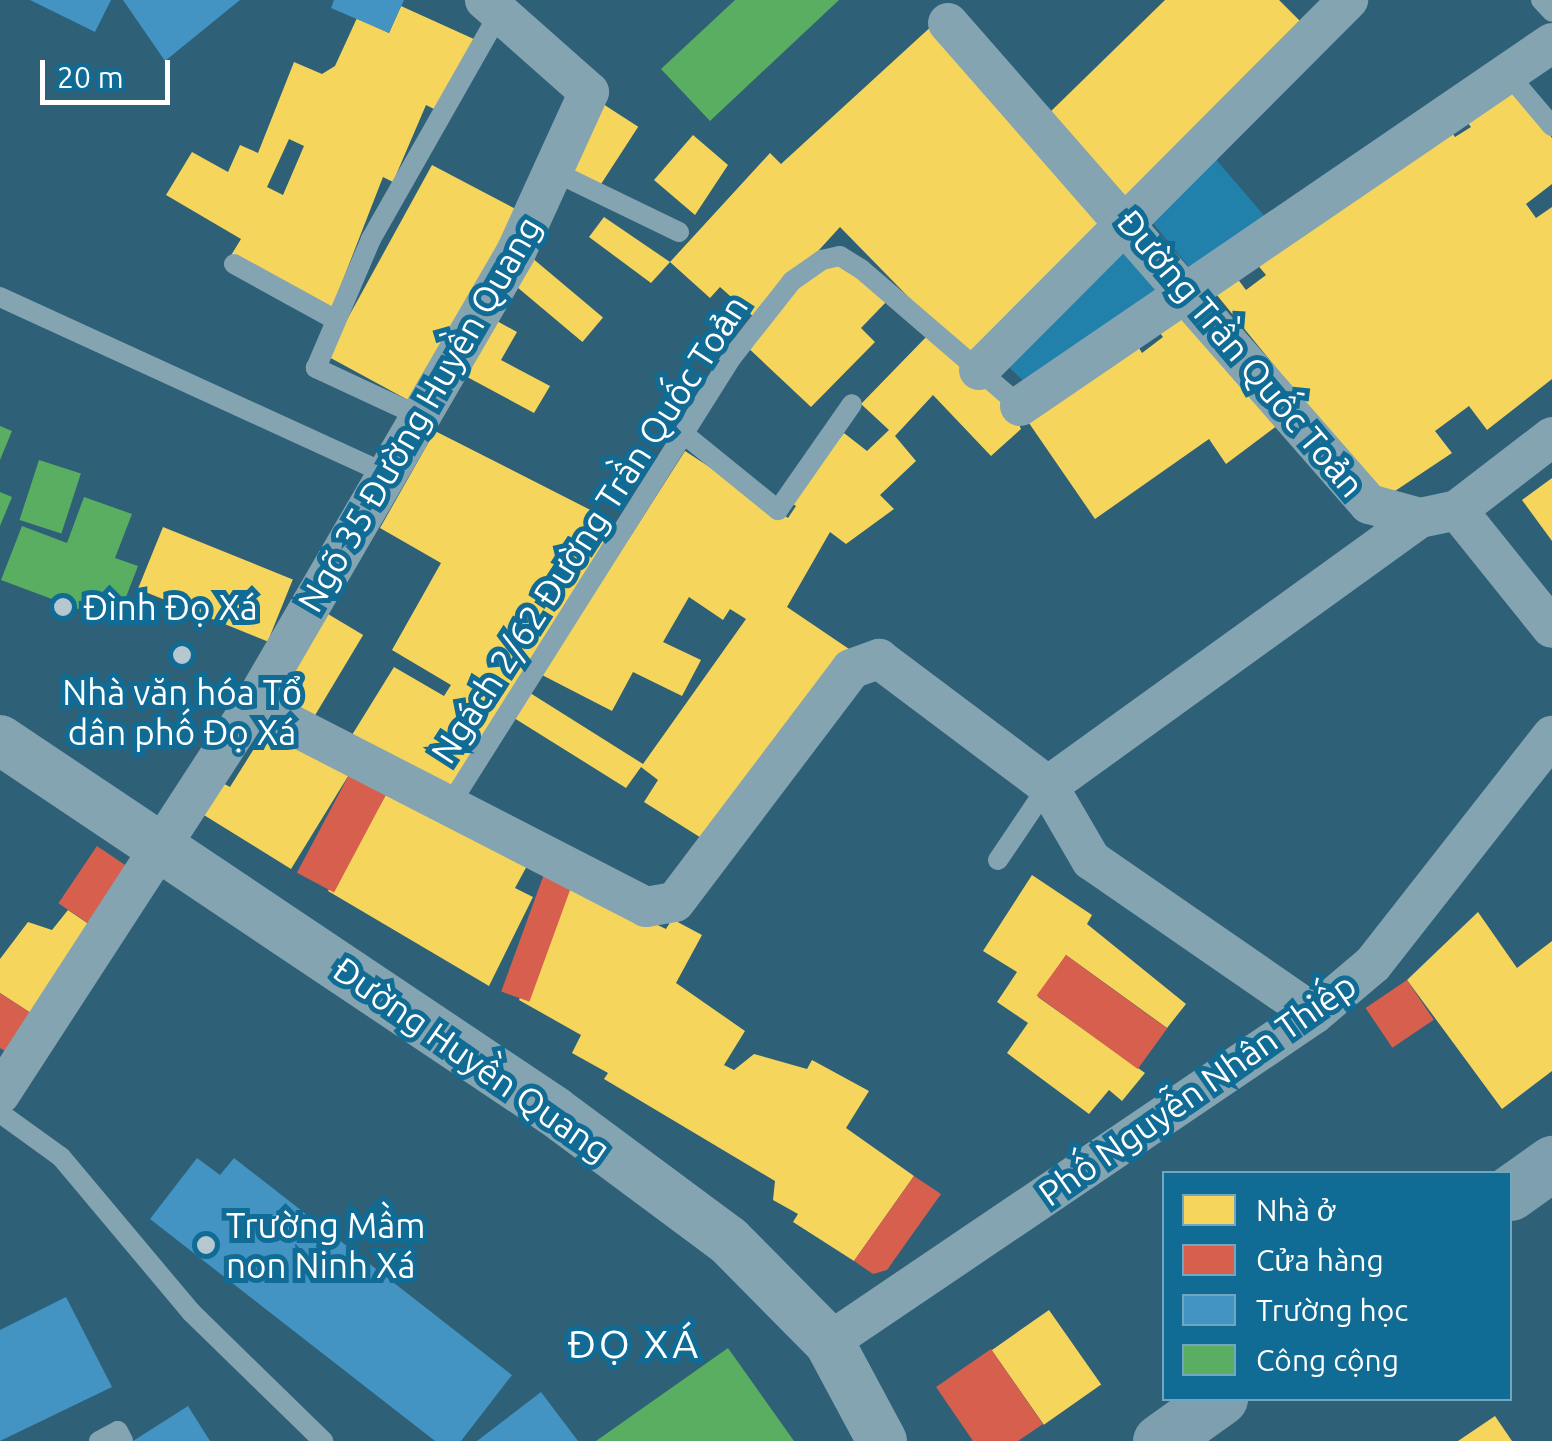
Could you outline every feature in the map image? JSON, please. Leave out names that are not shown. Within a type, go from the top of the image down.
[{"type":"main road","points":[[1160,1441],[1216,1401]]},
{"type":"street","points":[[979,370],[1348,0]]},
{"type":"street","name":"Ngõ 35 Đường Huyền Quang","points":[[0,1094],[164,849],[253,706],[419,416],[553,171],[589,92],[492,7]]},
{"type":"street","name":"Đường Trần Quốc Toản","points":[[948,23],[1128,218],[1369,504],[1438,514]]},
{"type":"street","points":[[1020,406],[1187,287],[1552,42]]},
{"type":"street","points":[[1048,786],[1552,437]]},
{"type":"street","points":[[1438,514],[1552,628]]},
{"type":"street","points":[[253,706],[646,906],[674,902],[851,669],[879,659],[1048,786],[1091,860],[1314,1014]]},
{"type":"street","name":"Phố Nguyễn Nhân Thiếp","points":[[829,1342],[1314,1014],[1392,947],[1552,736]]},
{"type":"street","name":"Đường Huyền Quang","points":[[0,740],[713,1229],[829,1342],[882,1441]]},
{"type":"lane","points":[[1541,0],[1552,12]]},
{"type":"lane","points":[[419,416],[316,368],[371,239],[492,7]]},
{"type":"lane","points":[[1508,74],[1552,126]]},
{"type":"lane","points":[[553,171],[679,232]]},
{"type":"lane","name":"Ngách 2/62 Đường Trần Quốc Toản","points":[[449,806],[684,434],[780,296],[822,260],[840,256],[860,269],[1020,406]]},
{"type":"lane","points":[[234,264],[336,320]]},
{"type":"lane","points":[[0,297],[386,474]]},
{"type":"lane","points":[[684,434],[778,510],[852,404]]},
{"type":"lane","points":[[998,860],[1048,786]]},
{"type":"lane","points":[[0,1113],[61,1157],[191,1312],[323,1441]]},
{"type":"lane","points":[[98,1441],[118,1431],[123,1441]]},
{"type":"shaded area","points":[[1207,149],[1268,220],[1193,272],[1142,210]]},
{"type":"shaded area","points":[[1118,239],[1163,292],[1031,388],[998,357]]},
{"type":"building: Nhà ở","points":[[1165,0],[1279,0],[1313,34],[1130,204],[1045,117]]},
{"type":"building: Nhà ở","points":[[401,6],[476,40],[438,111],[426,105],[393,182],[383,177],[332,308],[230,257],[241,239],[166,195],[192,152],[228,172],[240,145],[258,153],[294,62],[322,74],[335,66],[357,18],[389,33]],"holes":[[[289,139],[304,146],[283,195],[267,187]]]},
{"type":"building: Nhà ở","points":[[935,23],[1120,215],[975,365],[840,227],[756,319],[720,287],[710,298],[670,262],[770,153],[781,164]]},
{"type":"building: Nhà ở","points":[[1508,79],[1552,138],[1552,184],[1526,204],[1536,218],[1552,207],[1552,379],[1487,430],[1469,406],[1435,431],[1452,453],[1383,499],[1216,294],[1237,278],[1246,290],[1266,275],[1256,263],[1448,127],[1455,137],[1471,127],[1461,114]]},
{"type":"building: Nhà ở","points":[[603,104],[638,127],[598,188],[563,165]]},
{"type":"building: Nhà ở","points":[[693,135],[728,165],[695,215],[654,180]]},
{"type":"building: Nhà ở","points":[[432,165],[527,215],[408,400],[327,356]]},
{"type":"building: Nhà ở","points":[[604,217],[670,262],[651,283],[589,237]]},
{"type":"building: Nhà ở","points":[[836,249],[888,300],[861,328],[875,342],[811,407],[744,344]]},
{"type":"building: Nhà ở","points":[[531,257],[603,317],[582,342],[510,282]]},
{"type":"building: Nhà ở","points":[[1181,297],[1278,425],[1226,464],[1209,439],[1095,519],[1020,410],[1133,338],[1142,353],[1163,337],[1150,320]]},
{"type":"building: Nhà ở","points":[[486,315],[517,332],[501,360],[550,386],[534,413],[456,371]]},
{"type":"building: Nhà ở","points":[[929,334],[996,376],[1021,429],[991,456],[933,395],[895,436],[916,461],[880,495],[894,509],[846,544],[830,532],[787,607],[852,651],[714,846],[644,802],[658,780],[641,767],[626,788],[503,711],[519,686],[643,764],[746,619],[730,609],[723,620],[689,597],[663,642],[701,660],[682,696],[633,672],[612,711],[542,675],[685,451],[788,518],[796,506],[789,501],[844,433],[867,451],[889,430],[861,404]]},
{"type":"building: Nhà ở","points":[[435,431],[618,524],[440,812],[339,756],[394,667],[444,696],[451,685],[392,650],[441,563],[380,528]]},
{"type":"building: Nhà ở","points":[[1552,478],[1552,541],[1522,500]]},
{"type":"building: Nhà ở","points":[[163,527],[293,579],[268,642],[138,589]]},
{"type":"building: Nhà ở","points":[[328,614],[363,635],[306,729],[271,708]]},
{"type":"building: Nhà ở","points":[[267,728],[350,773],[291,869],[199,812],[219,781],[230,787]]},
{"type":"building: Nhà ở","points":[[387,793],[528,864],[515,888],[533,897],[489,986],[328,891]]},
{"type":"building: Nhà ở","points":[[1032,875],[1092,915],[1087,924],[1186,1004],[1167,1028],[1066,955],[1038,997],[1145,1073],[1122,1101],[1109,1090],[1089,1114],[1007,1053],[1028,1023],[997,1002],[1017,972],[983,951]]},
{"type":"building: Nhà ở","points":[[572,884],[666,929],[672,919],[702,935],[676,983],[745,1031],[724,1065],[734,1070],[754,1054],[807,1069],[812,1060],[869,1091],[846,1128],[914,1176],[854,1261],[793,1222],[798,1214],[773,1200],[775,1181],[604,1079],[608,1073],[572,1053],[581,1035],[519,1000]]},
{"type":"building: Nhà ở","points":[[68,910],[99,931],[37,1017],[0,993],[0,959],[28,922],[52,930]]},
{"type":"building: Nhà ở","points":[[1478,912],[1517,968],[1552,941],[1552,1071],[1502,1109],[1407,980]]},
{"type":"building: Nhà ở","points":[[1049,1310],[1101,1385],[1044,1425],[992,1350]]},
{"type":"building: Nhà ở","points":[[1495,1416],[1512,1441],[1458,1441]]},
{"type":"building: Cửa hàng","points":[[350,773],[387,793],[334,892],[297,873]]},
{"type":"building: Cửa hàng","points":[[97,846],[138,874],[100,931],[58,903]]},
{"type":"building: Cửa hàng","points":[[544,874],[572,884],[529,1002],[501,991]]},
{"type":"building: Cửa hàng","points":[[1066,955],[1167,1028],[1138,1069],[1037,995]]},
{"type":"building: Cửa hàng","points":[[1407,980],[1434,1020],[1392,1048],[1366,1008]]},
{"type":"building: Cửa hàng","points":[[0,993],[37,1017],[11,1055],[0,1048]]},
{"type":"building: Cửa hàng","points":[[914,1176],[941,1194],[887,1270],[873,1274],[854,1261]]},
{"type":"building: Cửa hàng","points":[[991,1349],[1043,1424],[1018,1441],[973,1441],[936,1387]]},
{"type":"building: Trường học","points":[[30,0],[111,0],[95,32]]},
{"type":"building: Trường học","points":[[123,0],[240,0],[165,61]]},
{"type":"building: Trường học","points":[[334,0],[404,0],[389,33],[331,8]]},
{"type":"building: Trường học","points":[[197,1158],[220,1175],[234,1158],[512,1375],[461,1441],[435,1441],[150,1219]]},
{"type":"building: Trường học","points":[[66,1297],[112,1387],[0,1441],[0,1330]]},
{"type":"building: Trường học","points":[[541,1392],[578,1441],[477,1441]]},
{"type":"building: Trường học","points":[[188,1406],[210,1441],[133,1441]]},
{"type":"building: Công cộng","points":[[735,0],[839,0],[710,121],[661,69]]},
{"type":"building: Công cộng","points":[[0,426],[12,431],[0,460]]},
{"type":"building: Công cộng","points":[[39,460],[81,474],[61,534],[20,520]]},
{"type":"building: Công cộng","points":[[0,492],[12,497],[0,526]]},
{"type":"building: Công cộng","points":[[84,497],[132,514],[115,558],[138,566],[116,623],[1,580],[22,526],[67,543]]},
{"type":"building: Công cộng","points":[[728,1348],[794,1441],[596,1441]]},
{"type":"place","name":"Đình Đọ Xá","points":[[63,607]]},
{"type":"place","name":"Nhà văn hóa Tổ dân phố Đọ Xá","points":[[182,655]]},
{"type":"place","name":"Trường Mầm non Ninh Xá","points":[[206,1245]]},
{"type":"district","name":"ĐỌ XÁ","points":[[634,1344]]}]
